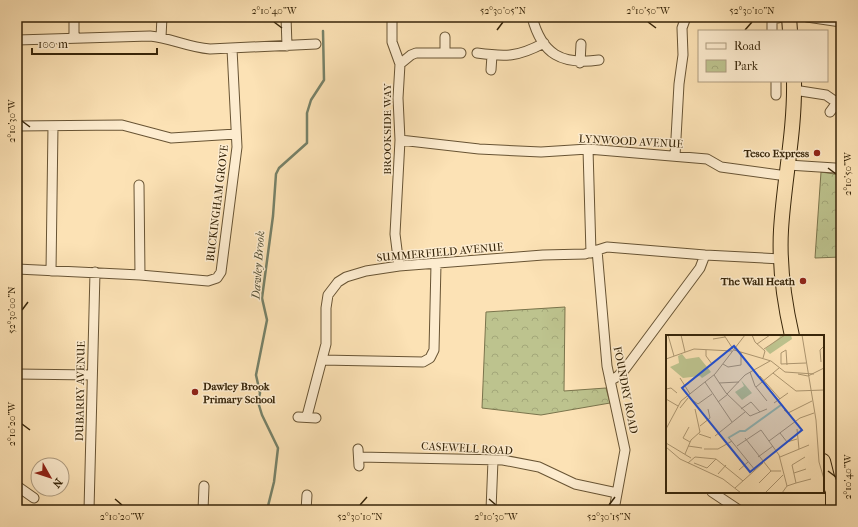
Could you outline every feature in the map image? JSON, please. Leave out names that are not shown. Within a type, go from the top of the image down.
[{"type":"highway","points":[[789,17],[790,30]]},
{"type":"highway","points":[[792,335],[784,293],[781,259],[781,231],[794,86]]},
{"type":"highway","points":[[824,465],[827,478],[837,490],[833,510]]},
{"type":"street","points":[[74,17],[74,37]]},
{"type":"street","points":[[161,37],[162,17]]},
{"type":"street","points":[[286,17],[287,46]]},
{"type":"street","name":"BROOKSIDE WAY","points":[[392,17],[392,42],[400,64],[398,98],[400,140],[395,234],[399,266]]},
{"type":"street","points":[[532,17],[535,28],[544,43],[555,55],[566,61],[580,63],[599,60]]},
{"type":"street","points":[[675,156],[678,84],[683,55],[682,28],[686,17]]},
{"type":"street","points":[[772,30],[772,18],[782,17]]},
{"type":"street","points":[[807,17],[841,22]]},
{"type":"street","points":[[17,40],[74,37],[161,37],[195,48],[232,49],[316,44]]},
{"type":"street","points":[[445,52],[446,37]]},
{"type":"street","points":[[477,54],[510,56],[526,52],[544,43]]},
{"type":"street","points":[[580,63],[581,44]]},
{"type":"street","name":"BUCKINGHAM GROVE","points":[[17,269],[95,272],[208,281],[217,278],[221,272],[237,147],[232,49]]},
{"type":"street","points":[[400,64],[416,53],[461,52]]},
{"type":"street","points":[[491,70],[492,55]]},
{"type":"street","points":[[776,82],[776,95]]},
{"type":"street","points":[[794,86],[839,100],[830,112]]},
{"type":"street","points":[[17,126],[122,125],[171,138],[236,134]]},
{"type":"street","points":[[51,271],[53,126]]},
{"type":"street","name":"LYNWOOD AVENUE","points":[[400,140],[479,149],[541,152],[588,149],[675,156],[707,159],[721,167],[787,170],[835,168]]},
{"type":"street","name":"FOUNDRY ROAD","points":[[588,149],[594,251],[602,284],[604,342],[610,380],[625,450],[614,510]]},
{"type":"street","points":[[139,185],[140,275]]},
{"type":"street","points":[[594,251],[607,247],[618,247],[705,255],[781,259]]},
{"type":"street","name":"SUMMERFIELD AVENUE","points":[[307,417],[326,344],[326,308],[328,295],[332,288],[346,277],[366,271],[399,266],[594,251]]},
{"type":"street","points":[[610,380],[618,376],[624,369],[700,268],[705,255]]},
{"type":"street","points":[[322,360],[422,362],[430,358],[434,350],[436,264]]},
{"type":"street","name":"DUBARRY AVENUE","points":[[89,510],[95,272]]},
{"type":"street","points":[[17,374],[92,375]]},
{"type":"street","name":"CASEWELL ROAD","points":[[359,457],[493,460],[538,467],[575,484],[618,493]]},
{"type":"street","points":[[491,510],[493,460]]},
{"type":"street","points":[[17,486],[34,498]]},
{"type":"street","points":[[203,510],[204,486]]},
{"type":"street","points":[[714,493],[739,510]]},
{"type":"street","points":[[306,510],[307,495]]},
{"type":"green space","points":[[821,172],[841,175],[841,257],[815,258]]},
{"type":"green space","points":[[565,307],[564,391],[606,388],[610,403],[541,415],[482,408],[486,312]]},
{"type":"waterway","name":"Dawley Brook","points":[[267,510],[274,482],[278,448],[262,415],[258,402],[260,393],[256,375],[267,320],[262,298],[273,216],[276,174],[279,168],[307,143],[307,113],[311,100],[324,80],[323,31]]},
{"type":"place","name":"Tesco Express","points":[[817,153]]},
{"type":"place","name":"The Wall Heath","points":[[803,281]]},
{"type":"place","name":"Dawley Brook Primary School","points":[[195,392]]}]
